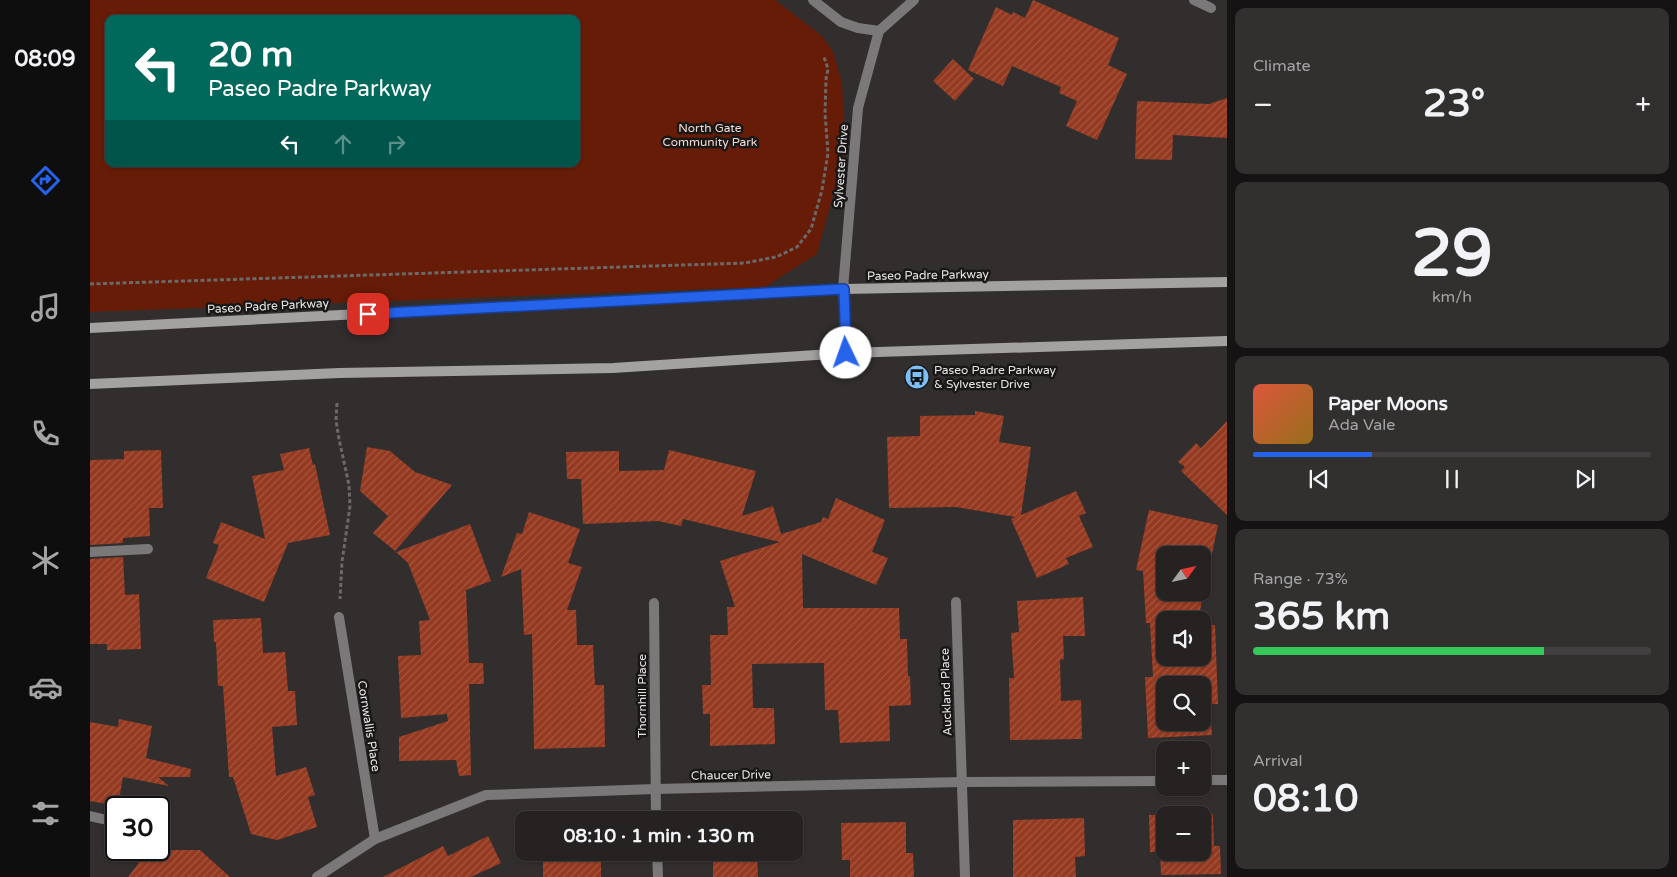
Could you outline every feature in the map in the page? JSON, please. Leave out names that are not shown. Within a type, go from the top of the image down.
[{"type":"main road","name":"Paseo Padre Parkway","points":[[90,328],[844,289],[1227,282]]},
{"type":"main road","points":[[90,384],[339,373],[613,368],[846,353],[1227,341]]},
{"type":"street","points":[[813,0],[841,22],[858,28],[879,31],[914,0]]},
{"type":"street","points":[[1194,0],[1211,8]]},
{"type":"street","name":"Sylvester Drive","points":[[846,353],[844,289],[858,108],[879,31]]},
{"type":"street","points":[[90,552],[148,549]]},
{"type":"street","name":"Auckland Place","points":[[956,602],[965,877]]},
{"type":"street","name":"Thornhill Place","points":[[654,603],[656,811]]},
{"type":"street","name":"Cornwallis Place","points":[[339,617],[375,839]]},
{"type":"street","name":"Chaucer Drive","points":[[318,877],[375,839],[486,795],[962,782],[1156,780]]},
{"type":"street","points":[[1211,780],[1227,780]]},
{"type":"street","points":[[90,816],[105,820]]},
{"type":"street","points":[[657,861],[658,877]]},
{"type":"path","points":[[90,284],[745,262],[776,257],[796,247],[812,229],[822,190],[828,153],[825,113],[828,69],[824,57]]},
{"type":"path","points":[[337,403],[336,420],[349,485],[350,506],[342,562],[339,617]]},
{"type":"green space","name":"North Gate Community Park","points":[[90,0],[775,0],[821,35],[833,52],[842,83],[845,150],[817,254],[765,287],[90,312]]},
{"type":"building","points":[[1033,0],[1119,38],[1108,65],[1127,74],[1097,140],[1066,126],[1077,101],[1059,93],[1061,87],[1012,66],[1003,86],[968,70],[996,7],[1012,15],[1013,12],[1025,18]]},
{"type":"building","points":[[953,59],[974,79],[955,101],[933,81]]},
{"type":"building","points":[[1227,98],[1227,138],[1173,135],[1172,160],[1135,159],[1137,101],[1209,104]]},
{"type":"building","points":[[975,411],[1004,416],[999,442],[1031,447],[1021,515],[1076,491],[1086,513],[1079,516],[1093,547],[1066,558],[1069,564],[1037,578],[1011,519],[1015,517],[956,507],[889,508],[887,437],[920,436],[920,416],[975,415]]},
{"type":"building","points":[[1227,421],[1227,515],[1181,471],[1185,467],[1178,462],[1196,443],[1201,448]]},
{"type":"building","points":[[367,447],[390,451],[415,472],[452,485],[395,551],[373,533],[388,516],[360,491]]},
{"type":"building","points":[[309,448],[313,465],[315,464],[330,535],[288,543],[264,602],[206,578],[219,545],[213,543],[221,522],[265,539],[252,476],[284,470],[280,454]]},
{"type":"building","points":[[161,450],[163,508],[149,508],[150,536],[123,538],[123,543],[90,545],[90,460],[124,459],[124,451]]},
{"type":"building","points":[[669,450],[756,471],[742,516],[773,506],[781,534],[821,522],[823,517],[828,519],[836,498],[885,520],[872,552],[888,558],[876,585],[802,554],[803,608],[899,608],[900,639],[907,639],[911,705],[889,706],[890,741],[840,743],[838,710],[825,710],[824,663],[752,664],[753,708],[774,708],[775,744],[710,746],[710,714],[703,714],[702,685],[711,685],[710,635],[728,635],[727,607],[735,607],[720,561],[780,542],[683,519],[681,526],[658,521],[583,524],[581,479],[567,479],[566,452],[619,451],[619,471],[664,470]]},
{"type":"building","points":[[1149,510],[1218,525],[1211,558],[1211,546],[1156,546],[1156,601],[1202,601],[1200,611],[1156,611],[1156,666],[1211,666],[1211,625],[1215,625],[1218,704],[1211,704],[1211,676],[1156,676],[1156,731],[1211,731],[1211,720],[1212,735],[1148,738],[1145,677],[1153,677],[1150,623],[1146,623],[1143,571],[1136,570]]},
{"type":"building","points":[[529,512],[580,529],[568,563],[582,567],[567,610],[576,610],[577,645],[593,645],[595,685],[604,685],[605,747],[534,749],[532,634],[524,635],[521,569],[501,577],[517,533],[522,534]]},
{"type":"building","points":[[470,524],[491,581],[466,590],[469,663],[483,663],[484,684],[469,684],[471,775],[459,776],[456,760],[399,761],[399,737],[448,721],[447,714],[401,718],[398,656],[421,655],[419,621],[430,620],[408,563],[396,552]]},
{"type":"building","points":[[123,557],[125,595],[139,594],[141,649],[107,650],[107,644],[90,644],[90,559]]},
{"type":"building","points":[[1083,597],[1085,636],[1063,636],[1064,659],[1060,660],[1061,701],[1081,700],[1082,739],[1010,740],[1009,678],[1014,678],[1011,633],[1019,632],[1017,601]]},
{"type":"building","points":[[261,618],[263,653],[285,652],[288,691],[295,691],[297,725],[272,727],[276,776],[306,767],[315,795],[308,797],[317,827],[277,840],[251,834],[233,777],[229,777],[223,686],[218,686],[216,642],[214,642],[213,620]]},
{"type":"building","points":[[119,719],[152,726],[146,758],[191,769],[190,777],[158,777],[169,786],[123,777],[120,796],[105,796],[105,804],[90,801],[90,722],[118,727]]},
{"type":"building","points":[[1211,814],[1213,814],[1214,846],[1220,846],[1221,874],[1161,875],[1160,861],[1211,861]]},
{"type":"building","points":[[1149,815],[1156,815],[1156,852],[1150,852]]},
{"type":"building","points":[[1084,818],[1085,856],[1075,857],[1076,877],[1013,877],[1013,820]]},
{"type":"building","points":[[906,822],[906,853],[913,853],[914,877],[850,877],[850,860],[842,860],[841,823]]},
{"type":"building","points":[[488,836],[501,863],[471,877],[383,877],[443,846],[448,856]]},
{"type":"building","points":[[170,850],[200,850],[230,877],[128,877],[139,863],[137,861],[170,861]]},
{"type":"building","points":[[543,861],[601,861],[601,877],[543,877]]},
{"type":"building","points":[[713,861],[757,861],[758,877],[713,877]]},
{"type":"place","name":"Paseo Padre Parkway & Sylvester Drive","points":[[917,377]]},
{"type":"route","points":[[368,314],[844,289],[846,353]]}]
